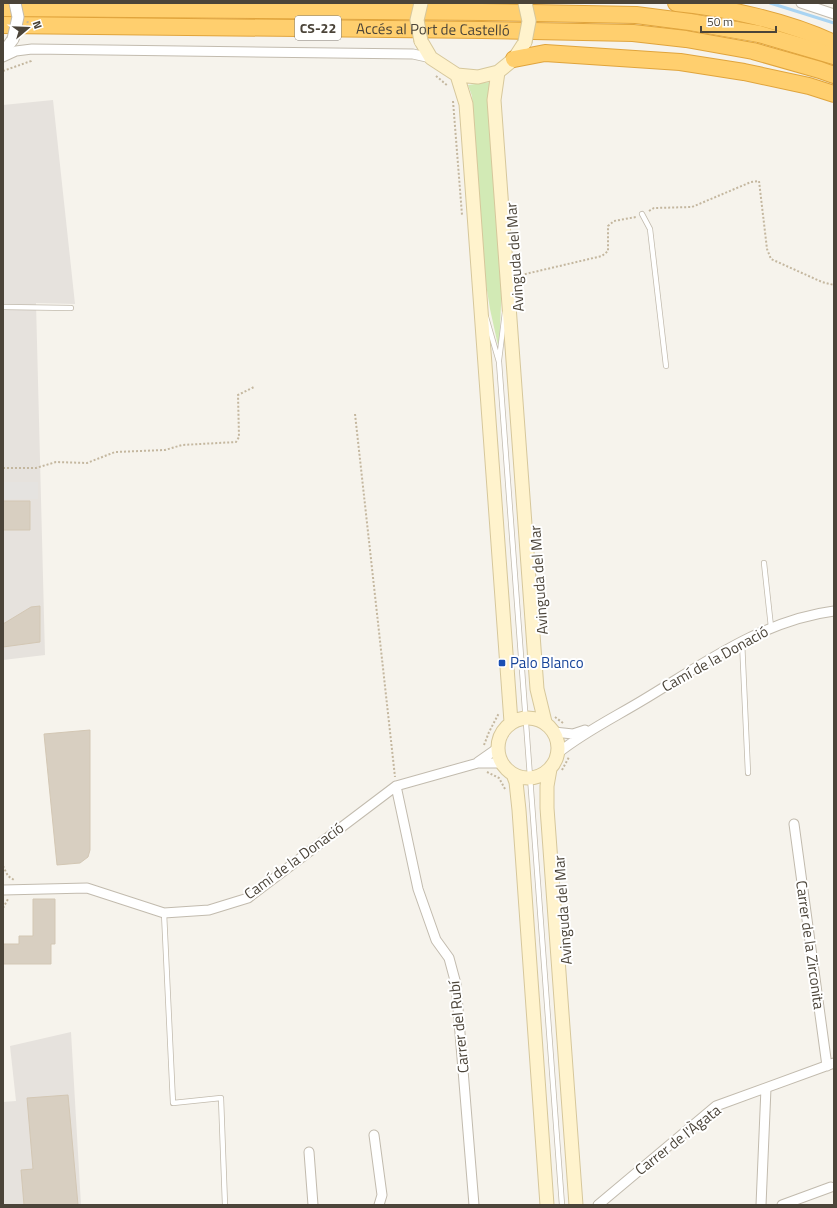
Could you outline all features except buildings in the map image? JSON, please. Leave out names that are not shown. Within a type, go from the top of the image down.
[{"type":"highway","points":[[676,3],[766,19],[834,43]]},
{"type":"highway","name":"Accés al Port de Castelló","points":[[3,8],[465,11],[636,15],[690,22],[759,34],[834,56]]},
{"type":"highway","name":"Accés al Port de Castelló","points":[[3,25],[466,29],[633,33],[686,39],[752,51],[834,75]]},
{"type":"highway","points":[[514,59],[545,53],[680,62],[752,73],[809,86],[834,94]]},
{"type":"main road","points":[[421,3],[418,20],[421,41],[431,58],[457,75],[478,77],[498,72],[514,59],[525,42],[529,21],[525,3]]},
{"type":"main road","name":"Avinguda del Mar","points":[[498,72],[494,100],[537,689],[558,742],[555,772],[547,786],[547,808],[576,1205]]},
{"type":"main road","name":"Avinguda del Mar","points":[[457,75],[466,104],[511,722]]},
{"type":"main road","points":[[547,1205],[516,782],[513,774],[502,763],[498,748],[502,733],[511,722],[526,718],[550,722]]},
{"type":"main road","points":[[513,774],[530,778],[555,772]]},
{"type":"street","points":[[3,53],[13,39],[18,17],[15,3]]},
{"type":"street","points":[[801,3],[834,14]]},
{"type":"street","points":[[3,57],[16,51],[32,50],[413,54],[431,58]]},
{"type":"street","name":"Camí de la Donació","points":[[558,753],[574,737],[603,724],[742,641],[771,627],[819,613],[834,611]]},
{"type":"street","points":[[550,722],[574,737]]},
{"type":"street","name":"Camí de la Donació","points":[[478,763],[498,748]]},
{"type":"street","name":"Camí de la Donació","points":[[3,890],[87,888],[164,913],[209,910],[248,898],[396,786],[478,763],[502,763]]},
{"type":"street","name":"Carrer del Rubí","points":[[396,786],[418,889],[436,940],[449,958],[456,984],[474,1205]]},
{"type":"street","name":"Carrer de la Zirconita","points":[[794,824],[830,1064]]},
{"type":"street","name":"Carrer de l'Àgata","points":[[598,1205],[716,1106],[830,1064]]},
{"type":"street","points":[[761,1205],[766,1088]]},
{"type":"street","points":[[374,1135],[382,1195],[378,1205]]},
{"type":"street","points":[[309,1152],[314,1205]]},
{"type":"street","points":[[782,1205],[831,1187]]},
{"type":"lane","points":[[642,214],[650,229],[666,366]]},
{"type":"lane","name":"Avinguda del Mar","points":[[499,362],[503,317],[508,299]]},
{"type":"lane","name":"Avinguda del Mar","points":[[481,301],[499,362],[562,1205]]},
{"type":"lane","points":[[3,307],[71,308]]},
{"type":"lane","points":[[764,563],[771,627]]},
{"type":"lane","points":[[742,641],[748,773]]},
{"type":"lane","points":[[164,913],[173,1103],[222,1098],[225,1205]]},
{"type":"path","points":[[434,74],[450,88]]},
{"type":"path","points":[[452,97],[462,222]]},
{"type":"path","points":[[506,278],[602,256],[608,251],[608,226],[614,221],[639,216],[654,208],[692,207],[751,182],[759,181],[767,248],[771,259],[822,282],[834,285]]},
{"type":"path","points":[[3,468],[36,468],[56,462],[87,463],[115,452],[165,450],[182,445],[236,442],[239,437],[238,395],[254,387]]},
{"type":"path","points":[[355,414],[396,786]]},
{"type":"path","points":[[500,711],[489,732],[485,745],[475,753],[480,769],[499,778],[506,790]]},
{"type":"path","points":[[550,722],[562,723],[571,727],[577,747],[555,772]]},
{"type":"shaded area","points":[[53,100],[75,304],[36,303],[45,655],[3,660],[3,105]]},
{"type":"shaded area","points":[[3,482],[38,482],[38,499],[3,499]]},
{"type":"shaded area","points":[[71,1032],[81,1205],[3,1205],[3,1102],[16,1101],[10,1046]]},
{"type":"green space","points":[[490,82],[488,98],[502,283],[499,350],[485,278],[472,96],[468,85]]},
{"type":"waterway","points":[[770,3],[834,23]]},
{"type":"place","name":"Palo Blanco","points":[[502,663]]}]
